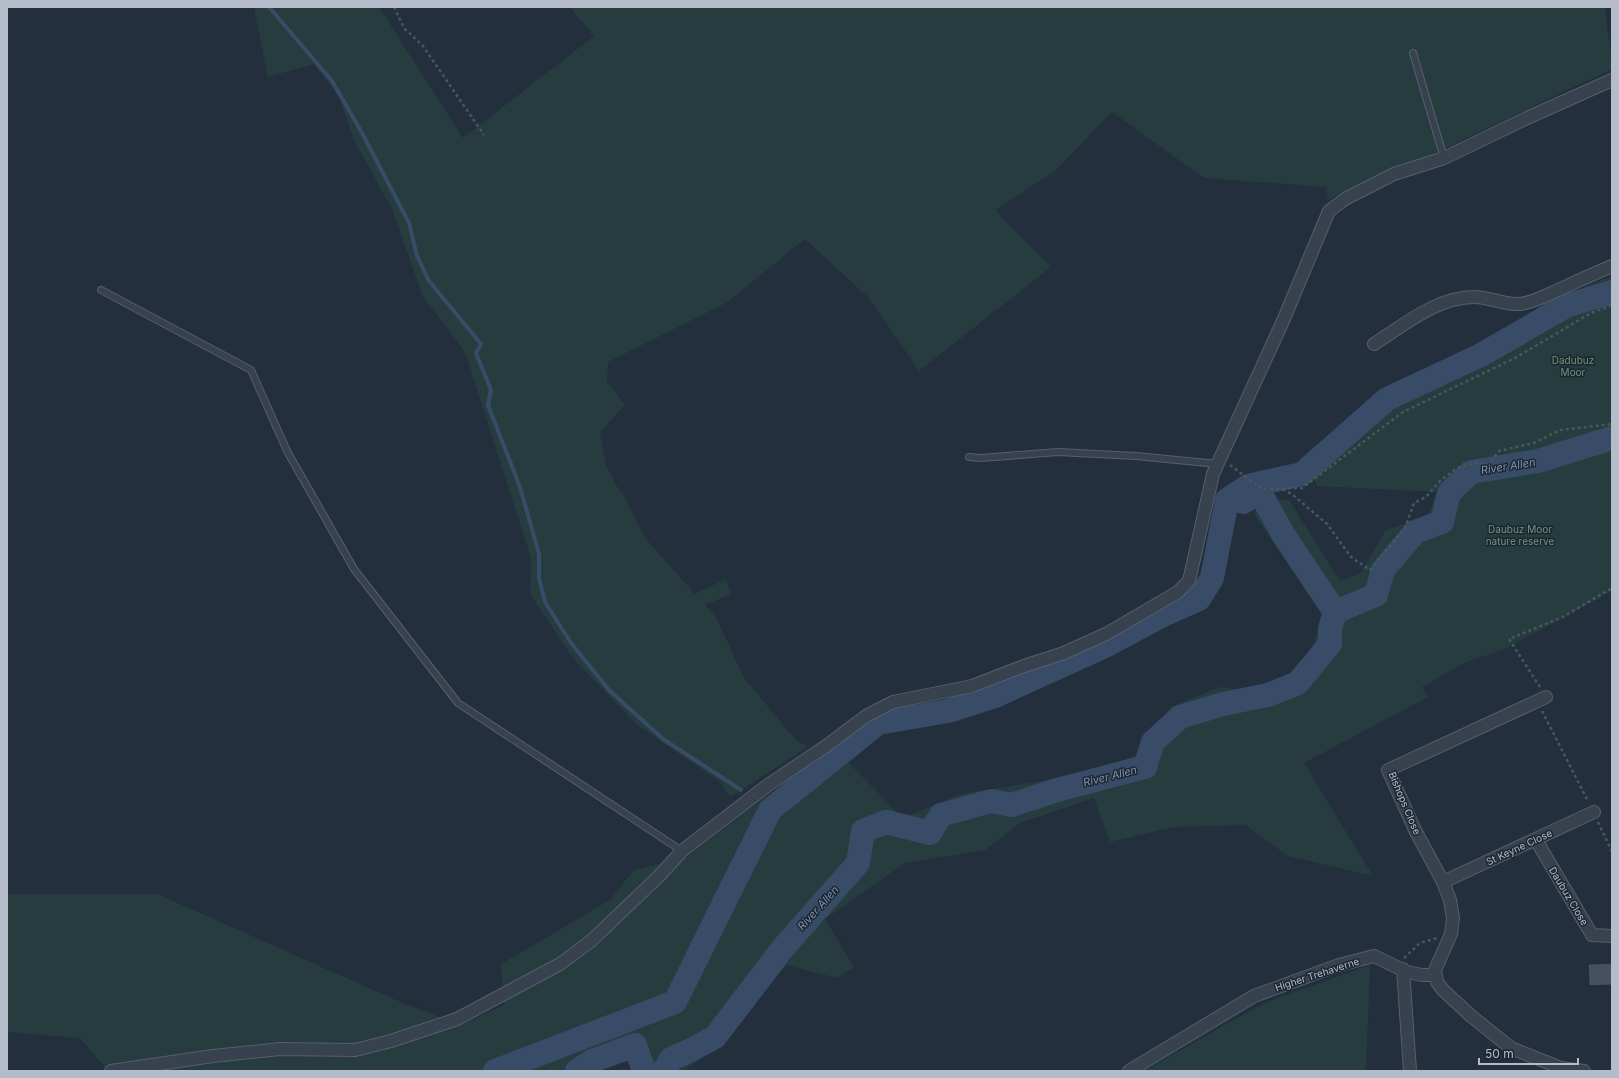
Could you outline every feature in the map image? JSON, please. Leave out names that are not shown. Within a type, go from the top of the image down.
[{"type":"street","points":[[111,1071],[213,1056],[280,1049],[355,1050],[391,1041],[457,1019],[560,964],[591,941],[659,876],[682,851],[768,785],[826,746],[866,716],[893,702],[972,686],[1024,666],[1064,653],[1106,634],[1178,592],[1189,581],[1214,474],[1283,322],[1329,211],[1345,199],[1394,174],[1444,158],[1527,118],[1612,80]]},
{"type":"street","points":[[1374,344],[1424,312],[1446,302],[1463,297],[1478,297],[1503,303],[1520,304],[1536,300],[1612,266]]},
{"type":"street","name":"Bishops Close","points":[[1436,975],[1435,970],[1451,934],[1452,918],[1450,900],[1443,882],[1415,830],[1388,770],[1541,699]]},
{"type":"street","name":"St Keyne Close","points":[[1443,882],[1594,812]]},
{"type":"street","name":"Daubuz Close","points":[[1536,840],[1592,935],[1612,936]]},
{"type":"street","name":"Higher Trehaverne","points":[[1130,1071],[1254,996],[1339,965],[1374,956],[1407,972],[1422,975],[1436,975]]},
{"type":"street","points":[[1403,969],[1410,1071]]},
{"type":"street","points":[[1436,975],[1437,982],[1443,990],[1511,1048],[1560,1069],[1584,1071]]},
{"type":"lane","points":[[1413,53],[1444,158]]},
{"type":"lane","points":[[101,290],[251,370],[287,451],[354,569],[458,703],[682,851]]},
{"type":"lane","points":[[970,457],[981,458],[1058,452],[1219,462]]},
{"type":"path","points":[[394,7],[404,28],[423,46],[484,135]]},
{"type":"path","points":[[1219,462],[1248,478],[1262,489],[1302,488],[1403,412],[1517,357],[1591,313],[1612,305]]},
{"type":"path","points":[[1281,488],[1294,495],[1327,524],[1351,557],[1370,570],[1405,528],[1414,503],[1426,497],[1440,481],[1457,468],[1475,462],[1488,465],[1499,451],[1534,443],[1560,430],[1612,424]]},
{"type":"path","points":[[1612,588],[1563,616],[1509,639],[1541,699],[1612,852]]},
{"type":"path","points":[[1403,969],[1404,957],[1420,943],[1451,934]]},
{"type":"green space","points":[[254,7],[379,7],[463,138],[594,36],[570,7],[1600,7],[1605,8],[1612,69],[1437,152],[1377,175],[1328,200],[1326,187],[1204,178],[1112,112],[1055,171],[995,210],[1051,267],[919,371],[870,299],[805,239],[726,303],[608,362],[607,382],[625,405],[600,432],[605,462],[616,485],[623,494],[646,539],[695,594],[726,579],[731,594],[705,605],[716,617],[744,678],[795,739],[808,747],[730,797],[719,781],[636,724],[572,657],[530,594],[531,558],[465,352],[423,297],[392,209],[355,142],[338,95],[314,64],[268,77]]},
{"type":"green space","points":[[1612,276],[1612,591],[1505,649],[1466,662],[1422,687],[1428,697],[1304,763],[1373,876],[1288,856],[1245,825],[1173,827],[1110,842],[1094,798],[1020,823],[985,850],[905,863],[825,919],[854,967],[837,978],[786,965],[717,1046],[684,1071],[633,1071],[622,1043],[583,1071],[108,1071],[80,1038],[7,1032],[7,894],[157,894],[403,1003],[461,1025],[504,1005],[501,964],[610,900],[634,870],[687,857],[832,746],[903,818],[961,794],[1087,774],[1137,755],[1171,707],[1219,687],[1242,690],[1285,678],[1313,647],[1322,614],[1254,514],[1263,498],[1289,500],[1340,581],[1360,574],[1386,530],[1428,516],[1437,492],[1317,486],[1303,456],[1374,398],[1507,331],[1586,286]]},
{"type":"green space","points":[[1370,965],[1366,1071],[1144,1071],[1262,1004]]},
{"type":"building","points":[[1612,963],[1612,985],[1589,986],[1588,964]]},
{"type":"waterway","points":[[269,7],[332,81],[361,131],[409,223],[417,256],[429,281],[481,344],[476,353],[491,390],[488,405],[520,487],[539,554],[539,578],[545,602],[571,643],[609,690],[663,739],[741,790]]},
{"type":"waterway","points":[[495,1071],[675,1002],[770,810],[878,723],[948,711],[995,696],[1107,645],[1165,614],[1199,599],[1212,578],[1227,500],[1248,486],[1302,474],[1387,399],[1481,355],[1566,306],[1612,292]]},
{"type":"waterway","name":"River Allen","points":[[664,1071],[671,1059],[715,1037],[783,948],[858,863],[863,831],[886,822],[930,833],[941,815],[991,801],[1012,805],[1057,790],[1145,767],[1153,742],[1180,717],[1223,704],[1268,695],[1298,683],[1330,644],[1330,629],[1335,612],[1376,595],[1383,570],[1415,532],[1442,522],[1449,493],[1471,472],[1538,461],[1612,438]]},
{"type":"waterway","points":[[1239,495],[1243,502],[1256,494],[1263,498],[1283,534],[1335,612]]},
{"type":"waterway","points":[[762,804],[770,810]]},
{"type":"waterway","name":"River Allen","points":[[577,1071],[592,1061],[635,1045],[644,1071]]},
{"type":"park label","name":"Dadubuz Moor","points":[[1573,366]]},
{"type":"park label","name":"Daubuz Moor nature reserve","points":[[1520,534]]}]
